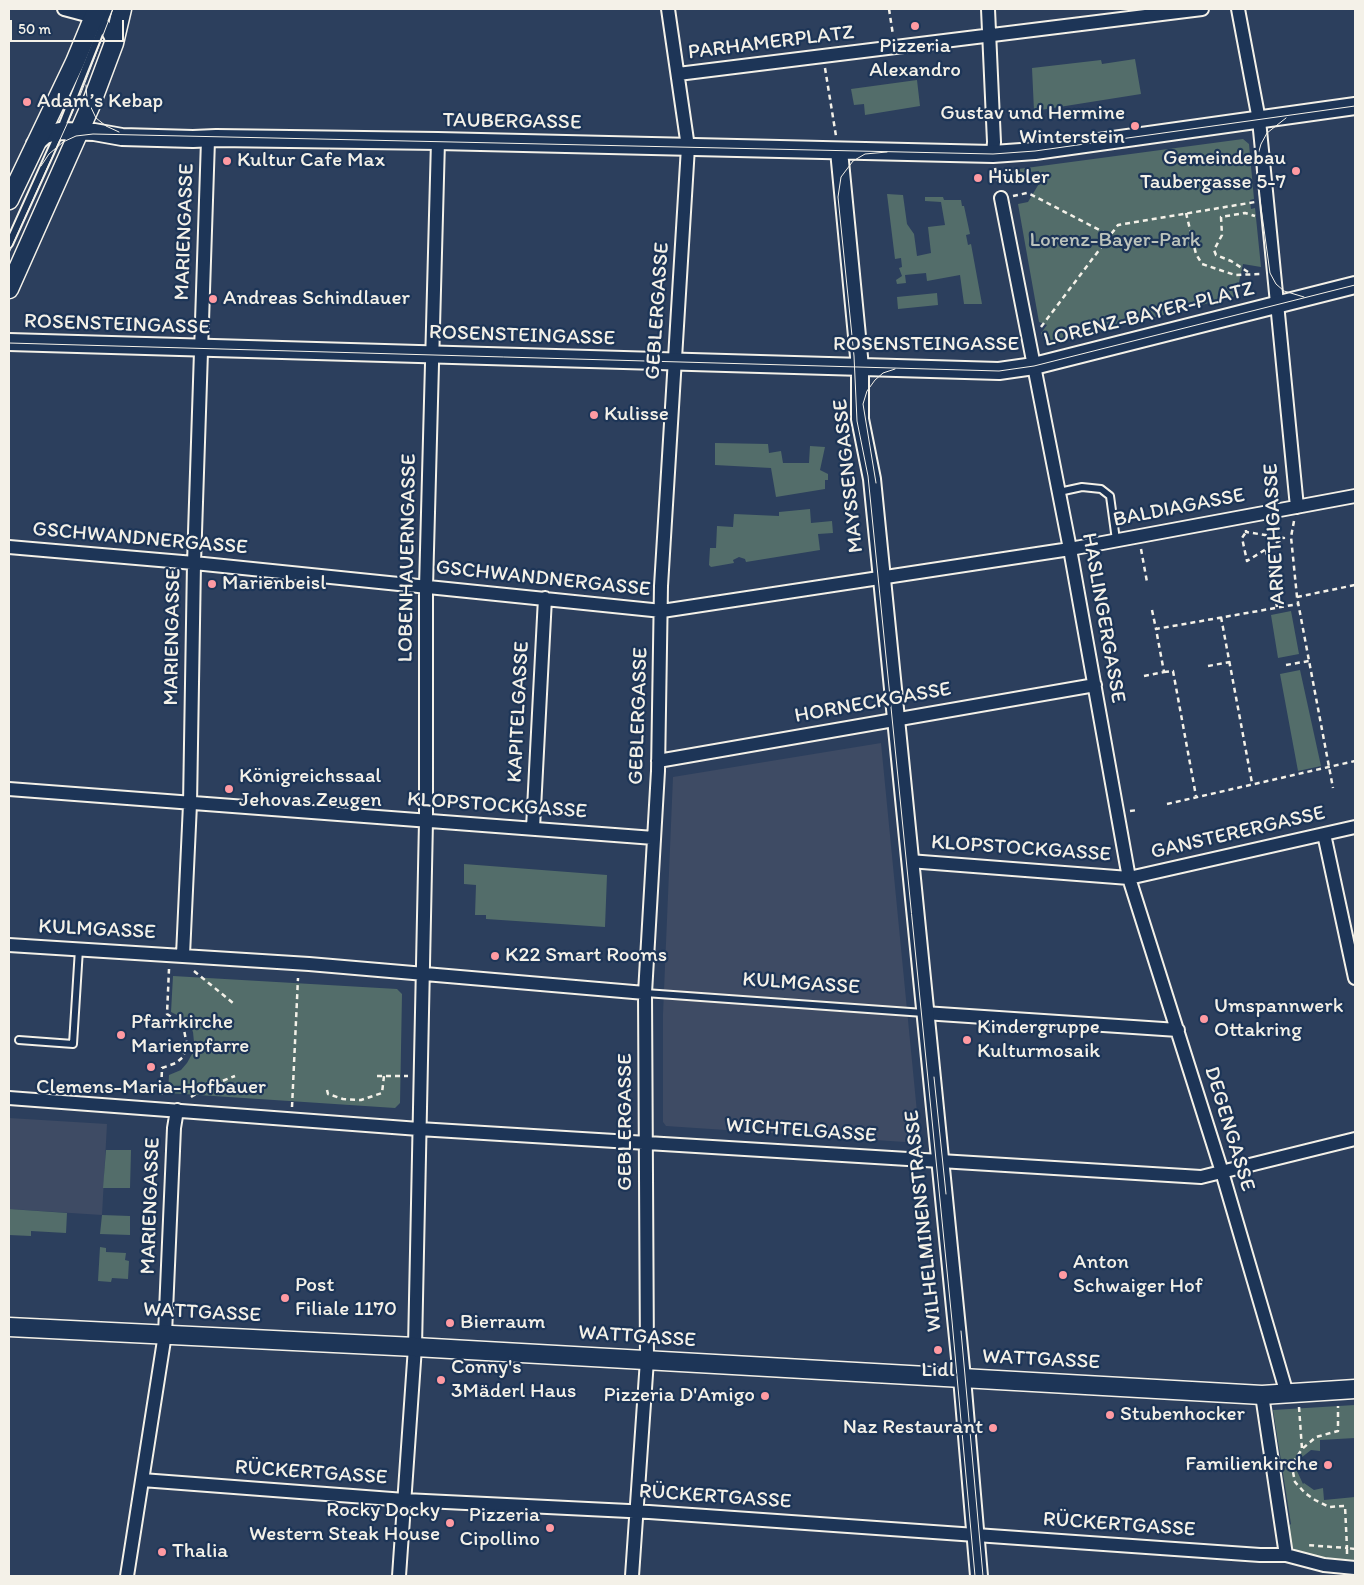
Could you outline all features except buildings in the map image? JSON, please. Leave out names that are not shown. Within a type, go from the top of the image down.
[{"type":"main road","points":[[9,289],[114,43],[122,9]]},
{"type":"main road","points":[[9,200],[35,144],[101,15]]},
{"type":"main road","name":"WATTGASSE","points":[[9,1327],[415,1347],[1262,1395],[1355,1389]]},
{"type":"street","points":[[64,9],[101,15],[114,43]]},
{"type":"street","name":"PARHAMERPLATZ","points":[[668,9],[678,74],[1202,9]]},
{"type":"street","points":[[988,9],[993,154],[1035,151],[1355,106]]},
{"type":"street","name":"LORENZ-BAYER-PLATZ","points":[[1001,198],[1034,366],[1276,306],[1259,120],[1238,9]]},
{"type":"street","name":"GEBLERGASSE","points":[[632,1576],[647,1360],[645,993],[658,761],[662,611],[688,147],[678,74]]},
{"type":"street","name":"TAUBERGASSE","points":[[35,144],[45,135],[60,131],[78,131],[122,137],[208,140],[216,138],[438,141],[993,154]]},
{"type":"street","name":"MARIENGASSE","points":[[183,955],[190,804],[194,563],[208,140]]},
{"type":"street","name":"LOBENHAUERNGASSE","points":[[419,1129],[426,821],[426,587],[438,141]]},
{"type":"street","name":"MAYSSENGASSE","points":[[839,151],[860,367],[860,419],[872,479],[909,861]]},
{"type":"street","points":[[1276,306],[1355,285]]},
{"type":"street","name":"ARNETHGASSE","points":[[1276,306],[1296,506]]},
{"type":"street","name":"ROSENSTEINGASSE","points":[[9,342],[999,371],[1034,366]]},
{"type":"street","name":"HASLINGERGASSE","points":[[1034,366],[1070,549],[1129,878]]},
{"type":"street","name":"BALDIAGASSE","points":[[1070,549],[1355,496]]},
{"type":"street","name":"GSCHWANDNERGASSE","points":[[9,547],[194,563],[662,611],[1070,549]]},
{"type":"street","name":"KAPITELGASSE","points":[[533,828],[544,598]]},
{"type":"street","name":"HORNECKGASSE","points":[[658,761],[880,724],[895,718],[1095,685]]},
{"type":"street","name":"KLOPSTOCKGASSE","points":[[9,789],[654,838]]},
{"type":"street","name":"GANSTERERGASSE","points":[[1129,878],[1355,827]]},
{"type":"street","points":[[1324,834],[1355,978]]},
{"type":"street","name":"KLOPSTOCKGASSE","points":[[909,861],[1129,878]]},
{"type":"street","name":"WILHELMINENSTRASSE","points":[[909,861],[962,1378],[979,1576]]},
{"type":"street","name":"DEGENGASSE","points":[[1129,878],[1222,1172],[1287,1394]]},
{"type":"street","name":"KULMGASSE","points":[[9,945],[300,963],[645,993]]},
{"type":"street","name":"KULMGASSE","points":[[924,1012],[1178,1030]]},
{"type":"street","points":[[9,1098],[177,1110]]},
{"type":"street","name":"MARIENGASSE","points":[[127,1576],[165,1334],[174,1128],[177,1110]]},
{"type":"street","name":"WICHTELGASSE","points":[[177,1110],[419,1129],[1201,1177],[1355,1139]]},
{"type":"street","points":[[399,1576],[415,1347],[419,1129]]},
{"type":"street","points":[[1262,1395],[1286,1555]]},
{"type":"street","name":"RÜCKERTGASSE","points":[[142,1480],[405,1500],[636,1512],[976,1536],[1286,1555],[1324,1571],[1355,1568]]},
{"type":"lane","points":[[9,244],[60,131],[101,15]]},
{"type":"lane","points":[[1059,492],[1082,488],[1101,489],[1106,492],[1110,496],[1116,540]]},
{"type":"lane","points":[[19,1040],[73,1044],[78,949]]},
{"type":"lane","name":"KULMGASSE","points":[[645,993],[924,1012]]},
{"type":"path","points":[[889,9],[895,48]]},
{"type":"path","points":[[823,56],[839,151]]},
{"type":"path","points":[[993,154],[1001,198],[1027,193],[1110,236]]},
{"type":"path","points":[[1039,330],[1118,225],[1266,201]]},
{"type":"path","points":[[1186,213],[1196,254],[1202,264],[1235,275],[1262,274]]},
{"type":"path","points":[[1249,273],[1231,260],[1216,255],[1214,250],[1222,235],[1221,217],[1245,213],[1256,216],[1267,214]]},
{"type":"path","name":"ARNETHGASSE","points":[[1296,506],[1291,537],[1297,597],[1333,788]]},
{"type":"path","points":[[1243,516],[1246,532],[1242,538],[1247,561],[1284,538]]},
{"type":"path","points":[[1246,532],[1284,538],[1291,537]]},
{"type":"path","points":[[1139,536],[1147,582]]},
{"type":"path","points":[[1266,550],[1277,607]]},
{"type":"path","points":[[1297,597],[1355,585]]},
{"type":"path","points":[[1156,629],[1298,604]]},
{"type":"path","points":[[1152,610],[1164,672]]},
{"type":"path","points":[[1221,617],[1234,676],[1252,784]]},
{"type":"path","points":[[1286,665],[1308,660]]},
{"type":"path","points":[[1208,666],[1230,662]]},
{"type":"path","points":[[1144,676],[1173,671],[1178,688],[1196,796]]},
{"type":"path","points":[[1167,804],[1355,761]]},
{"type":"path","points":[[160,1109],[162,1068],[176,1063],[183,1057],[187,1045],[183,1025],[167,1014],[170,954]]},
{"type":"path","points":[[183,955],[197,975],[233,1004]]},
{"type":"path","points":[[292,1118],[300,963]]},
{"type":"path","points":[[177,1110],[186,1100],[207,1087],[235,1076]]},
{"type":"path","points":[[377,1076],[420,1076]]},
{"type":"path","points":[[327,1090],[328,1094],[343,1099],[362,1100],[382,1093],[384,1076]]},
{"type":"path","points":[[1304,1544],[1348,1548],[1345,1506],[1329,1507],[1315,1500],[1295,1482],[1293,1472],[1294,1462],[1302,1449],[1316,1436],[1338,1431],[1337,1414]]},
{"type":"path","points":[[1300,1417],[1302,1449]]},
{"type":"path","points":[[1274,1474],[1293,1472]]},
{"type":"shaded area","points":[[881,743],[920,1143],[666,1126],[663,1122],[663,1014],[673,777]]},
{"type":"shaded area","points":[[9,1118],[107,1124],[102,1215],[9,1209]]},
{"type":"green space","points":[[1135,59],[1141,94],[1034,111],[1032,68],[1101,60],[1102,64]]},
{"type":"green space","points":[[917,80],[920,106],[865,115],[864,104],[854,105],[851,89]]},
{"type":"green space","name":"Lorenz-Bayer-Park","points":[[1243,139],[1249,144],[1254,199],[1250,200],[1251,209],[1255,208],[1261,267],[1243,264],[1236,296],[1052,344],[1045,343],[1041,333],[1047,325],[1039,322],[1018,204],[1028,202],[1040,182],[1039,171],[1012,174],[1011,170]]},
{"type":"green space","points":[[887,194],[903,195],[907,224],[914,234],[917,256],[931,253],[928,227],[945,225],[941,202],[925,201],[925,197],[961,200],[970,234],[966,235],[968,245],[971,244],[982,304],[964,304],[960,275],[927,281],[926,273],[905,275],[906,283],[897,284],[896,280],[902,276],[899,268],[902,267],[901,258],[895,259]]},
{"type":"green space","points":[[937,293],[938,305],[898,309],[897,297]]},
{"type":"green space","points":[[715,443],[768,444],[769,453],[781,451],[783,463],[809,463],[810,446],[825,447],[820,470],[828,474],[828,480],[825,480],[825,489],[776,497],[771,468],[715,465]]},
{"type":"green space","points":[[810,509],[811,523],[832,521],[833,533],[818,534],[820,550],[746,562],[745,559],[739,557],[733,560],[734,563],[711,567],[709,565],[710,548],[716,548],[717,526],[733,527],[734,514],[779,516],[779,512]]},
{"type":"green space","points":[[1291,611],[1299,654],[1278,658],[1271,615]]},
{"type":"green space","points":[[1300,670],[1321,766],[1298,771],[1280,674]]},
{"type":"green space","points":[[464,864],[607,875],[605,927],[486,919],[486,915],[475,915],[476,885],[464,884]]},
{"type":"green space","points":[[173,976],[397,989],[402,994],[400,1103],[395,1108],[168,1093],[169,1075],[181,1070],[187,1063],[192,1054],[194,1042],[193,1032],[189,1024],[171,1012]]},
{"type":"green space","points":[[106,1150],[131,1150],[130,1188],[103,1188]]},
{"type":"green space","points":[[9,1209],[67,1213],[66,1233],[31,1231],[31,1236],[9,1235]]},
{"type":"green space","points":[[102,1215],[130,1216],[130,1235],[100,1234]]},
{"type":"green space","points":[[100,1247],[106,1248],[106,1252],[126,1253],[125,1260],[129,1261],[128,1279],[112,1278],[111,1282],[98,1281]]},
{"type":"green space","points":[[1355,1405],[1355,1438],[1320,1440],[1320,1451],[1311,1450],[1301,1458],[1297,1471],[1303,1484],[1314,1490],[1323,1488],[1324,1500],[1355,1497],[1355,1571],[1331,1569],[1332,1559],[1316,1558],[1300,1553],[1293,1548],[1288,1539],[1287,1527],[1291,1524],[1273,1410]]},
{"type":"tram line","points":[[9,253],[81,93],[113,9]]},
{"type":"tram line","points":[[86,85],[87,99],[96,118],[106,126],[119,132]]},
{"type":"tram line","points":[[41,166],[49,154],[63,142],[76,136],[93,134],[993,154],[1035,151],[1355,106]]},
{"type":"tram line","points":[[1286,118],[1267,133],[1261,144],[1257,158],[1257,178],[1270,273],[1276,284],[1284,291],[1304,297]]},
{"type":"tram line","points":[[887,152],[865,154],[853,161],[841,177],[838,197],[854,356],[857,421],[868,476],[952,1321],[975,1576]]},
{"type":"tram line","points":[[9,343],[999,371],[1034,366],[1355,285]]},
{"type":"tram line","points":[[876,483],[863,404],[867,391],[875,380],[883,373],[895,369]]},
{"type":"tram line","points":[[934,1077],[946,1194]]},
{"type":"tram line","points":[[961,1331],[983,1576]]},
{"type":"place","name":"Pizzeria Alexandro","points":[[915,26]]},
{"type":"place","name":"Adam’s Kebap","points":[[27,102]]},
{"type":"place","name":"Gustav und Hermine Winterstein","points":[[1135,126]]},
{"type":"place","name":"Kultur Cafe Max","points":[[227,161]]},
{"type":"place","name":"Gemeindebau Taubergasse 5-7","points":[[1296,171]]},
{"type":"place","name":"Hübler","points":[[978,178]]},
{"type":"place","name":"Andreas Schindlauer","points":[[213,299]]},
{"type":"place","name":"Kulisse","points":[[594,415]]},
{"type":"place","name":"Marienbeisl","points":[[212,584]]},
{"type":"place","name":"Königreichssaal Jehovas Zeugen","points":[[229,789]]},
{"type":"place","name":"K22 Smart Rooms","points":[[495,956]]},
{"type":"place","name":"Umspannwerk Ottakring","points":[[1204,1019]]},
{"type":"place","name":"Pfarrkirche Marienpfarre","points":[[121,1035]]},
{"type":"place","name":"Kindergruppe Kulturmosaik","points":[[967,1040]]},
{"type":"place","name":"Clemens-Maria-Hofbauer","points":[[151,1067]]},
{"type":"place","name":"Anton Schwaiger Hof","points":[[1063,1275]]},
{"type":"place","name":"Post Filiale 1170","points":[[285,1298]]},
{"type":"place","name":"Bierraum","points":[[450,1323]]},
{"type":"place","name":"Lidl","points":[[938,1350]]},
{"type":"place","name":"Conny's 3Mäderl Haus","points":[[441,1380]]},
{"type":"place","name":"Pizzeria D'Amigo","points":[[765,1396]]},
{"type":"place","name":"Stubenhocker","points":[[1110,1415]]},
{"type":"place","name":"Naz Restaurant","points":[[993,1428]]},
{"type":"place","name":"Familienkirche","points":[[1328,1465]]},
{"type":"place","name":"Rocky Docky Western Steak House","points":[[450,1523]]},
{"type":"place","name":"Pizzeria Cipollino","points":[[550,1528]]},
{"type":"place","name":"Thalia","points":[[162,1552]]}]
